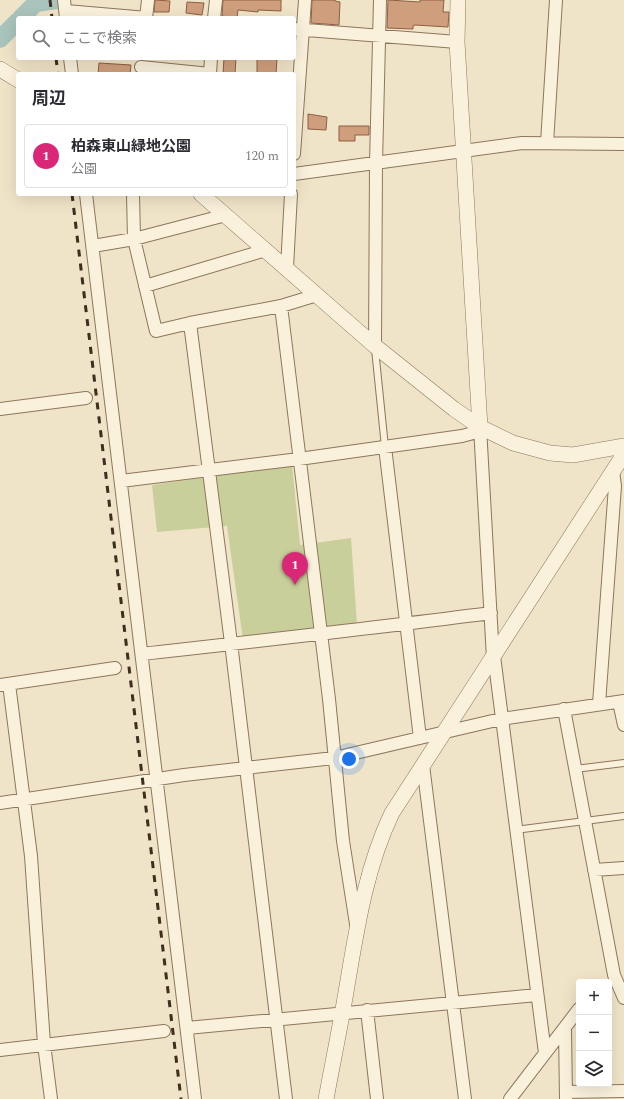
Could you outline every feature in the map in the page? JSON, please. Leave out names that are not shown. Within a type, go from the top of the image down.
[{"type":"street","points":[[146,16],[148,0]]},
{"type":"street","points":[[214,16],[216,0]]},
{"type":"street","points":[[296,104],[299,30],[305,0]]},
{"type":"street","points":[[375,346],[376,163],[380,0]]},
{"type":"street","points":[[458,0],[457,42],[462,151],[494,657],[545,1053]]},
{"type":"street","points":[[547,143],[556,0]]},
{"type":"street","points":[[66,10],[126,16]]},
{"type":"street","points":[[299,30],[457,42]]},
{"type":"street","points":[[70,60],[72,72]]},
{"type":"street","points":[[210,72],[211,60]]},
{"type":"street","points":[[141,66],[193,72]]},
{"type":"street","points":[[0,69],[16,79]]},
{"type":"street","points":[[296,174],[522,143],[624,144]]},
{"type":"street","points":[[86,196],[195,1099]]},
{"type":"street","points":[[133,196],[134,239],[156,331],[281,306],[316,294]]},
{"type":"street","points":[[204,196],[375,346],[454,409],[480,427],[513,443],[550,453],[573,455],[624,446]]},
{"type":"street","points":[[287,268],[291,196]]},
{"type":"street","points":[[93,246],[134,239],[226,215]]},
{"type":"street","points":[[145,286],[266,250]]},
{"type":"street","points":[[281,306],[343,841],[356,928]]},
{"type":"street","points":[[190,323],[231,643],[245,770],[286,1099]]},
{"type":"street","points":[[0,409],[86,398]]},
{"type":"street","points":[[121,481],[386,447],[473,433],[480,427]]},
{"type":"street","points":[[386,447],[420,738]]},
{"type":"street","points":[[326,1099],[356,928],[368,878],[381,835],[392,813],[624,454]]},
{"type":"street","points":[[599,704],[615,486],[613,471]]},
{"type":"street","points":[[142,654],[231,643],[320,635],[491,613]]},
{"type":"street","points":[[51,1099],[44,1044],[31,856],[4,685],[114,668]]},
{"type":"street","points":[[0,803],[157,780],[334,758],[443,734],[501,719],[622,701],[624,725]]},
{"type":"street","points":[[564,710],[614,975],[624,998]]},
{"type":"street","points":[[423,765],[465,1099]]},
{"type":"street","points":[[594,870],[624,868]]},
{"type":"street","points":[[187,1028],[537,995]]},
{"type":"street","points":[[367,1010],[376,1099]]},
{"type":"street","points":[[510,1099],[576,1013]]},
{"type":"street","points":[[565,1028],[566,1096],[624,1091]]},
{"type":"street","points":[[0,1050],[164,1031]]},
{"type":"lane","points":[[375,346],[386,447]]},
{"type":"lane","points":[[575,769],[624,763]]},
{"type":"lane","points":[[516,830],[624,816]]},
{"type":"green space","points":[[292,464],[300,545],[351,538],[357,625],[243,640],[227,526],[157,532],[152,485]]},
{"type":"building","points":[[155,0],[170,1],[169,12],[154,12]]},
{"type":"building","points":[[223,0],[281,0],[281,11],[258,10],[258,12],[238,10],[237,16],[222,16]]},
{"type":"building","points":[[312,0],[335,0],[340,2],[339,25],[311,23]]},
{"type":"building","points":[[388,0],[420,2],[420,0],[444,0],[443,12],[449,12],[448,27],[415,25],[413,26],[413,29],[387,28]]},
{"type":"building","points":[[187,2],[204,3],[202,15],[186,13]]},
{"type":"building","points":[[224,60],[236,60],[235,72],[223,72]]},
{"type":"building","points":[[257,60],[277,60],[276,72],[257,72]]},
{"type":"building","points":[[99,63],[131,65],[130,72],[98,72]]},
{"type":"building","points":[[308,114],[327,117],[326,130],[308,129]]},
{"type":"building","points":[[339,126],[369,126],[369,135],[355,135],[355,141],[339,141]]},
{"type":"waterway","points":[[23,16],[36,3],[57,0]]},
{"type":"waterway","points":[[0,39],[16,23]]},
{"type":"railway","points":[[50,0],[52,16]]},
{"type":"railway","points":[[56,60],[58,72]]},
{"type":"railway","points":[[72,196],[181,1099]]},
{"type":"place","name":"柏森東山緑地公園","points":[[295,585]]}]
